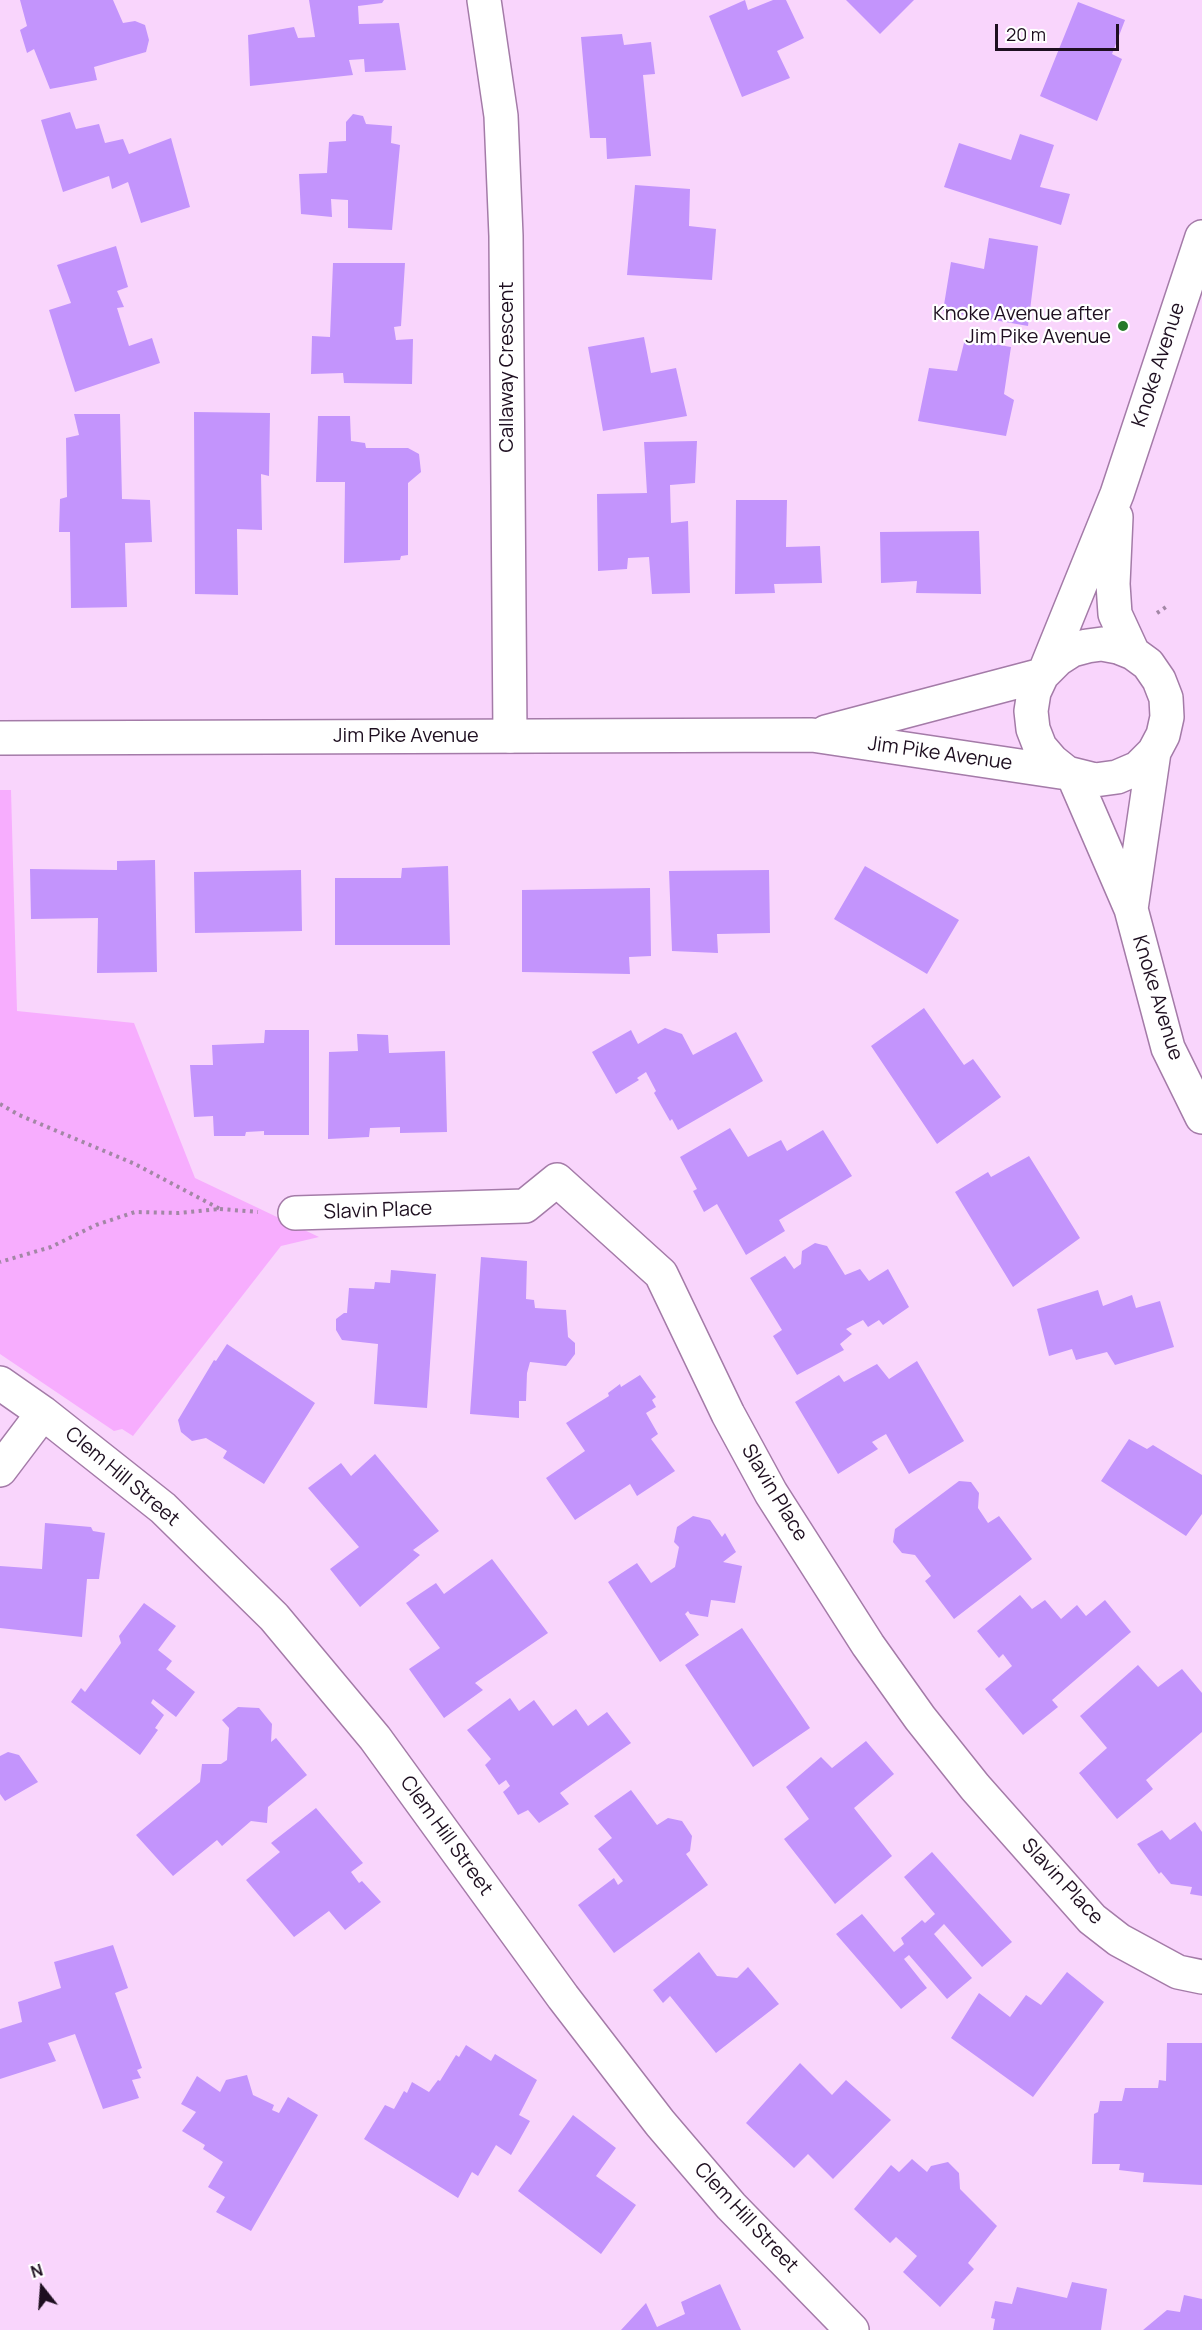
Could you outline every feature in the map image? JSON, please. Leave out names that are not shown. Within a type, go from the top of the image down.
[{"type":"street","name":"Callaway Crescent","points":[[484,0],[501,116],[506,236],[510,736]]},
{"type":"street","name":"Knoke Avenue","points":[[1044,672],[1117,494],[1202,237]]},
{"type":"street","name":"Knoke Avenue","points":[[1117,494],[1113,584],[1115,614],[1133,653]]},
{"type":"street","points":[[1087,646],[1110,646],[1133,653],[1148,664],[1159,680],[1166,698],[1167,717],[1163,735],[1154,752],[1138,768],[1117,777],[1095,780],[1070,773],[1052,761],[1041,747],[1033,729],[1031,711],[1034,692],[1044,672],[1072,650],[1087,646]]},
{"type":"street","name":"Jim Pike Avenue","points":[[812,735],[1044,672]]},
{"type":"street","name":"Jim Pike Avenue","points":[[0,738],[812,735],[1070,773]]},
{"type":"street","name":"Knoke Avenue","points":[[1131,909],[1154,752]]},
{"type":"street","name":"Knoke Avenue","points":[[1070,773],[1131,909],[1168,1048],[1202,1117]]},
{"type":"street","name":"Slavin Place","points":[[295,1213],[525,1206],[557,1180],[661,1274],[728,1414],[771,1493],[868,1645],[920,1718],[975,1787],[1092,1918],[1119,1940],[1178,1972],[1202,1977]]},
{"type":"street","name":"Clem Hill Street","points":[[0,1383],[44,1413],[163,1508],[273,1617],[375,1737],[563,1998],[660,2123],[730,2206],[852,2330]]},
{"type":"street","points":[[0,1470],[44,1413]]},
{"type":"path","points":[[0,1104],[19,1115],[135,1164],[220,1209],[179,1213],[135,1212],[96,1225],[51,1247],[0,1262]]},
{"type":"shaded area","points":[[0,790],[11,790],[17,1011],[134,1023],[195,1178],[319,1237],[281,1246],[133,1436],[122,1429],[114,1431],[0,1354]]},
{"type":"building","points":[[20,0],[113,0],[123,23],[135,21],[145,25],[149,40],[146,52],[94,67],[97,80],[50,89],[34,49],[27,53],[20,30],[27,26]]},
{"type":"building","points":[[309,0],[384,0],[382,3],[358,6],[359,24],[399,23],[406,70],[365,72],[364,59],[349,60],[353,75],[250,86],[248,35],[294,27],[298,38],[315,37]]},
{"type":"building","points":[[745,0],[748,10],[773,0],[786,0],[804,38],[777,51],[790,78],[742,97],[709,16]]},
{"type":"building","points":[[846,0],[914,0],[880,34]]},
{"type":"building","points":[[1078,2],[1125,20],[1112,54],[1122,59],[1097,121],[1040,96]]},
{"type":"building","points":[[622,34],[624,45],[651,42],[655,74],[643,75],[651,156],[607,159],[606,138],[590,138],[581,37]]},
{"type":"building","points":[[70,112],[76,129],[99,124],[105,143],[123,139],[129,154],[171,138],[190,207],[141,223],[128,182],[112,189],[109,176],[63,192],[41,120]]},
{"type":"building","points":[[353,114],[363,116],[366,124],[392,126],[391,143],[400,145],[392,230],[348,228],[348,200],[331,199],[332,217],[301,214],[299,174],[327,173],[329,142],[346,141],[346,122]]},
{"type":"building","points":[[1020,134],[1054,145],[1040,187],[1070,194],[1061,225],[944,187],[959,143],[1011,160]]},
{"type":"building","points":[[635,185],[690,189],[689,226],[716,229],[712,280],[627,275]]},
{"type":"building","points":[[989,238],[1038,246],[1028,326],[943,311],[951,262],[984,269]]},
{"type":"building","points":[[116,246],[128,287],[117,291],[124,307],[117,308],[129,346],[152,338],[160,363],[75,392],[49,310],[71,303],[57,265]]},
{"type":"building","points":[[333,263],[405,263],[401,326],[394,327],[396,340],[413,339],[412,384],[344,383],[343,373],[311,374],[312,336],[330,337]]},
{"type":"building","points":[[644,337],[651,373],[676,368],[687,416],[603,431],[588,347]]},
{"type":"building","points":[[965,339],[1011,347],[1004,394],[1014,400],[1006,436],[918,421],[929,368],[957,371]]},
{"type":"building","points":[[194,412],[270,413],[269,476],[261,474],[262,530],[237,529],[238,595],[195,594]]},
{"type":"building","points":[[74,414],[120,414],[122,499],[150,500],[152,542],[125,543],[127,607],[71,608],[70,532],[59,532],[60,499],[67,497],[66,438],[79,435]]},
{"type":"building","points":[[318,416],[350,416],[351,441],[365,443],[366,448],[408,448],[419,454],[421,472],[408,483],[408,555],[401,556],[400,560],[344,563],[345,482],[316,482]]},
{"type":"building","points":[[697,441],[695,483],[670,485],[671,523],[688,521],[690,593],[652,594],[649,557],[628,558],[627,569],[598,571],[597,494],[647,493],[644,442]]},
{"type":"building","points":[[736,500],[787,500],[786,547],[820,546],[822,583],[774,584],[775,593],[735,594]]},
{"type":"building","points":[[979,531],[981,594],[916,593],[917,581],[881,583],[880,532]]},
{"type":"building","points":[[155,860],[157,972],[97,973],[98,918],[31,919],[30,869],[117,870],[117,861]]},
{"type":"building","points":[[448,866],[450,945],[335,945],[335,878],[401,878],[402,868]]},
{"type":"building","points":[[865,866],[959,920],[927,974],[834,919]]},
{"type":"building","points":[[301,870],[302,931],[195,933],[194,872]]},
{"type":"building","points":[[769,870],[770,933],[717,934],[718,953],[672,951],[669,871]]},
{"type":"building","points":[[650,888],[651,956],[629,957],[630,974],[522,972],[522,890]]},
{"type":"building","points":[[924,1008],[964,1065],[973,1059],[1001,1097],[937,1144],[871,1046]]},
{"type":"building","points":[[665,1028],[682,1034],[693,1055],[736,1032],[763,1081],[678,1130],[672,1119],[670,1121],[654,1093],[656,1091],[646,1072],[637,1078],[639,1080],[616,1094],[592,1052],[631,1030],[638,1044]]},
{"type":"building","points":[[265,1030],[309,1030],[309,1135],[264,1135],[264,1131],[246,1132],[245,1136],[214,1136],[213,1116],[194,1117],[190,1065],[213,1065],[212,1045],[264,1043]]},
{"type":"building","points":[[357,1034],[388,1035],[389,1053],[445,1051],[447,1132],[400,1133],[400,1127],[370,1128],[369,1137],[328,1139],[329,1052],[358,1051]]},
{"type":"building","points":[[730,1128],[748,1157],[781,1140],[787,1151],[823,1130],[852,1176],[779,1220],[785,1231],[746,1255],[717,1204],[704,1212],[693,1191],[697,1189],[680,1157]]},
{"type":"building","points":[[1029,1156],[1080,1238],[1013,1287],[955,1192],[988,1172],[991,1177]]},
{"type":"building","points":[[815,1243],[827,1246],[845,1275],[860,1269],[869,1281],[888,1269],[909,1307],[883,1325],[879,1320],[868,1327],[863,1320],[846,1329],[852,1334],[840,1344],[844,1350],[797,1375],[773,1336],[782,1330],[750,1278],[785,1256],[794,1269],[801,1264],[802,1251]]},
{"type":"building","points":[[481,1257],[527,1261],[526,1299],[534,1300],[535,1308],[566,1310],[568,1337],[575,1343],[575,1354],[566,1366],[530,1362],[527,1373],[526,1401],[519,1401],[519,1418],[470,1414]]},
{"type":"building","points":[[391,1270],[436,1274],[427,1408],[374,1404],[378,1344],[342,1340],[336,1330],[336,1319],[347,1313],[349,1288],[374,1289],[375,1282],[390,1283]]},
{"type":"building","points":[[1098,1290],[1103,1306],[1132,1295],[1136,1308],[1160,1301],[1174,1347],[1115,1365],[1107,1352],[1076,1360],[1072,1349],[1049,1356],[1037,1309]]},
{"type":"building","points":[[227,1344],[315,1403],[264,1484],[223,1458],[227,1451],[206,1438],[192,1441],[181,1432],[178,1420],[214,1360],[216,1361]]},
{"type":"building","points":[[917,1361],[964,1441],[909,1474],[886,1434],[872,1442],[878,1449],[838,1474],[795,1402],[839,1375],[844,1382],[877,1364],[889,1379]]},
{"type":"building","points":[[640,1375],[656,1397],[652,1400],[656,1407],[646,1413],[658,1434],[651,1439],[675,1471],[637,1496],[630,1484],[575,1520],[546,1478],[585,1451],[566,1423],[609,1396],[608,1393],[620,1384],[621,1387]]},
{"type":"building","points":[[1129,1439],[1147,1449],[1153,1445],[1202,1475],[1202,1514],[1186,1536],[1101,1481]]},
{"type":"building","points":[[375,1454],[439,1531],[413,1550],[420,1555],[360,1607],[330,1569],[359,1547],[308,1488],[341,1463],[351,1476]]},
{"type":"building","points":[[959,1481],[971,1482],[979,1493],[978,1508],[988,1523],[999,1516],[1032,1559],[954,1619],[925,1581],[931,1576],[915,1555],[902,1553],[893,1542],[895,1529]]},
{"type":"building","points":[[693,1516],[710,1520],[722,1537],[725,1533],[736,1552],[723,1562],[742,1566],[735,1603],[711,1600],[708,1617],[690,1614],[688,1611],[685,1614],[699,1635],[660,1662],[608,1582],[637,1563],[651,1583],[675,1567],[679,1547],[674,1542],[677,1527]]},
{"type":"building","points":[[45,1523],[91,1527],[93,1531],[105,1533],[99,1579],[87,1579],[82,1637],[0,1628],[0,1566],[42,1569]]},
{"type":"building","points":[[492,1559],[548,1633],[475,1683],[483,1690],[444,1718],[409,1669],[440,1648],[406,1603],[436,1583],[444,1594]]},
{"type":"building","points":[[1020,1595],[1032,1609],[1045,1600],[1061,1619],[1077,1605],[1086,1616],[1105,1600],[1131,1632],[1052,1700],[1058,1707],[1023,1735],[985,1689],[1012,1666],[1003,1654],[999,1658],[977,1631]]},
{"type":"building","points":[[144,1603],[176,1626],[158,1650],[172,1661],[166,1669],[195,1692],[176,1717],[153,1699],[151,1703],[164,1715],[155,1728],[158,1730],[140,1755],[71,1702],[81,1688],[85,1692],[121,1643],[119,1636]]},
{"type":"building","points":[[742,1628],[810,1728],[753,1767],[685,1665]]},
{"type":"building","points":[[1138,1665],[1158,1687],[1182,1669],[1202,1693],[1202,1732],[1146,1780],[1153,1789],[1117,1819],[1079,1773],[1107,1748],[1080,1716]]},
{"type":"building","points":[[510,1698],[519,1711],[534,1700],[553,1726],[576,1709],[588,1726],[607,1712],[631,1743],[560,1793],[569,1804],[539,1823],[528,1810],[518,1815],[503,1792],[510,1786],[506,1780],[499,1785],[485,1765],[491,1759],[467,1730]]},
{"type":"building","points":[[238,1707],[259,1708],[272,1724],[271,1742],[276,1738],[307,1775],[268,1807],[267,1823],[251,1821],[222,1846],[217,1840],[173,1876],[136,1835],[200,1782],[202,1764],[221,1764],[227,1760],[229,1728],[222,1720]]},
{"type":"building","points":[[866,1741],[894,1774],[854,1808],[892,1856],[835,1904],[784,1839],[809,1819],[786,1787],[821,1757],[832,1768]]},
{"type":"building","points":[[8,1752],[19,1755],[38,1782],[5,1801],[0,1794],[0,1756]]},
{"type":"building","points":[[631,1790],[657,1825],[668,1818],[682,1821],[692,1836],[690,1851],[686,1854],[708,1885],[614,1953],[578,1905],[614,1878],[618,1885],[623,1881],[598,1849],[612,1838],[594,1816]]},
{"type":"building","points":[[316,1808],[363,1863],[351,1872],[359,1883],[362,1881],[381,1902],[345,1930],[329,1911],[294,1937],[246,1880],[280,1852],[271,1843]]},
{"type":"building","points":[[1195,1822],[1202,1832],[1202,1896],[1190,1894],[1192,1887],[1171,1884],[1161,1872],[1159,1874],[1137,1844],[1162,1830],[1170,1840]]},
{"type":"building","points":[[932,1852],[1012,1942],[982,1967],[944,1924],[934,1934],[972,1978],[947,1999],[909,1955],[904,1959],[927,1988],[901,2009],[836,1934],[862,1914],[894,1952],[904,1944],[901,1938],[922,1920],[925,1923],[935,1914],[904,1877]]},
{"type":"building","points":[[113,1945],[128,1988],[115,1993],[142,2068],[137,2070],[141,2078],[132,2080],[139,2098],[103,2109],[75,2034],[48,2043],[56,2061],[0,2079],[0,2029],[22,2022],[18,2002],[61,1988],[54,1962]]},
{"type":"building","points":[[699,1952],[717,1976],[737,1978],[748,1967],[779,2004],[716,2053],[670,1996],[663,2003],[653,1990]]},
{"type":"building","points":[[1067,1972],[1104,2002],[1033,2097],[951,2038],[979,1993],[1010,2017],[1026,1995],[1041,2005]]},
{"type":"building","points":[[1167,2043],[1202,2043],[1202,2185],[1143,2182],[1144,2173],[1119,2170],[1120,2164],[1092,2164],[1094,2114],[1098,2112],[1100,2101],[1122,2101],[1125,2088],[1158,2088],[1159,2080],[1166,2081]]},
{"type":"building","points":[[466,2045],[491,2061],[495,2054],[537,2080],[519,2115],[530,2121],[511,2155],[496,2145],[478,2176],[472,2172],[458,2198],[364,2139],[385,2105],[394,2109],[404,2091],[407,2093],[412,2082],[429,2092],[438,2080],[440,2081],[456,2055],[459,2057]]},
{"type":"building","points":[[800,2063],[832,2095],[846,2080],[891,2120],[833,2179],[808,2154],[794,2168],[746,2123]]},
{"type":"building","points":[[247,2075],[253,2095],[274,2105],[272,2110],[279,2113],[288,2097],[318,2115],[251,2231],[216,2212],[225,2197],[208,2187],[223,2162],[203,2149],[205,2145],[182,2131],[196,2112],[181,2104],[197,2076],[220,2092],[226,2080]]},
{"type":"building","points":[[573,2115],[616,2148],[596,2176],[636,2205],[601,2254],[518,2191]]},
{"type":"building","points":[[912,2159],[927,2172],[931,2166],[948,2162],[959,2173],[960,2189],[997,2226],[968,2263],[974,2269],[940,2307],[903,2272],[917,2256],[896,2237],[890,2243],[854,2209],[891,2165],[899,2172]]},
{"type":"building","points":[[1072,2282],[1107,2289],[1101,2330],[993,2330],[995,2319],[991,2318],[995,2301],[1012,2304],[1017,2287],[1067,2298]]},
{"type":"building","points":[[720,2284],[741,2330],[621,2330],[646,2303],[657,2327],[685,2314],[681,2302]]},
{"type":"building","points":[[1184,2295],[1202,2299],[1202,2330],[1143,2330],[1167,2310],[1180,2312]]},
{"type":"place","name":"Knoke Avenue after Jim Pike Avenue","points":[[1123,326]]}]
